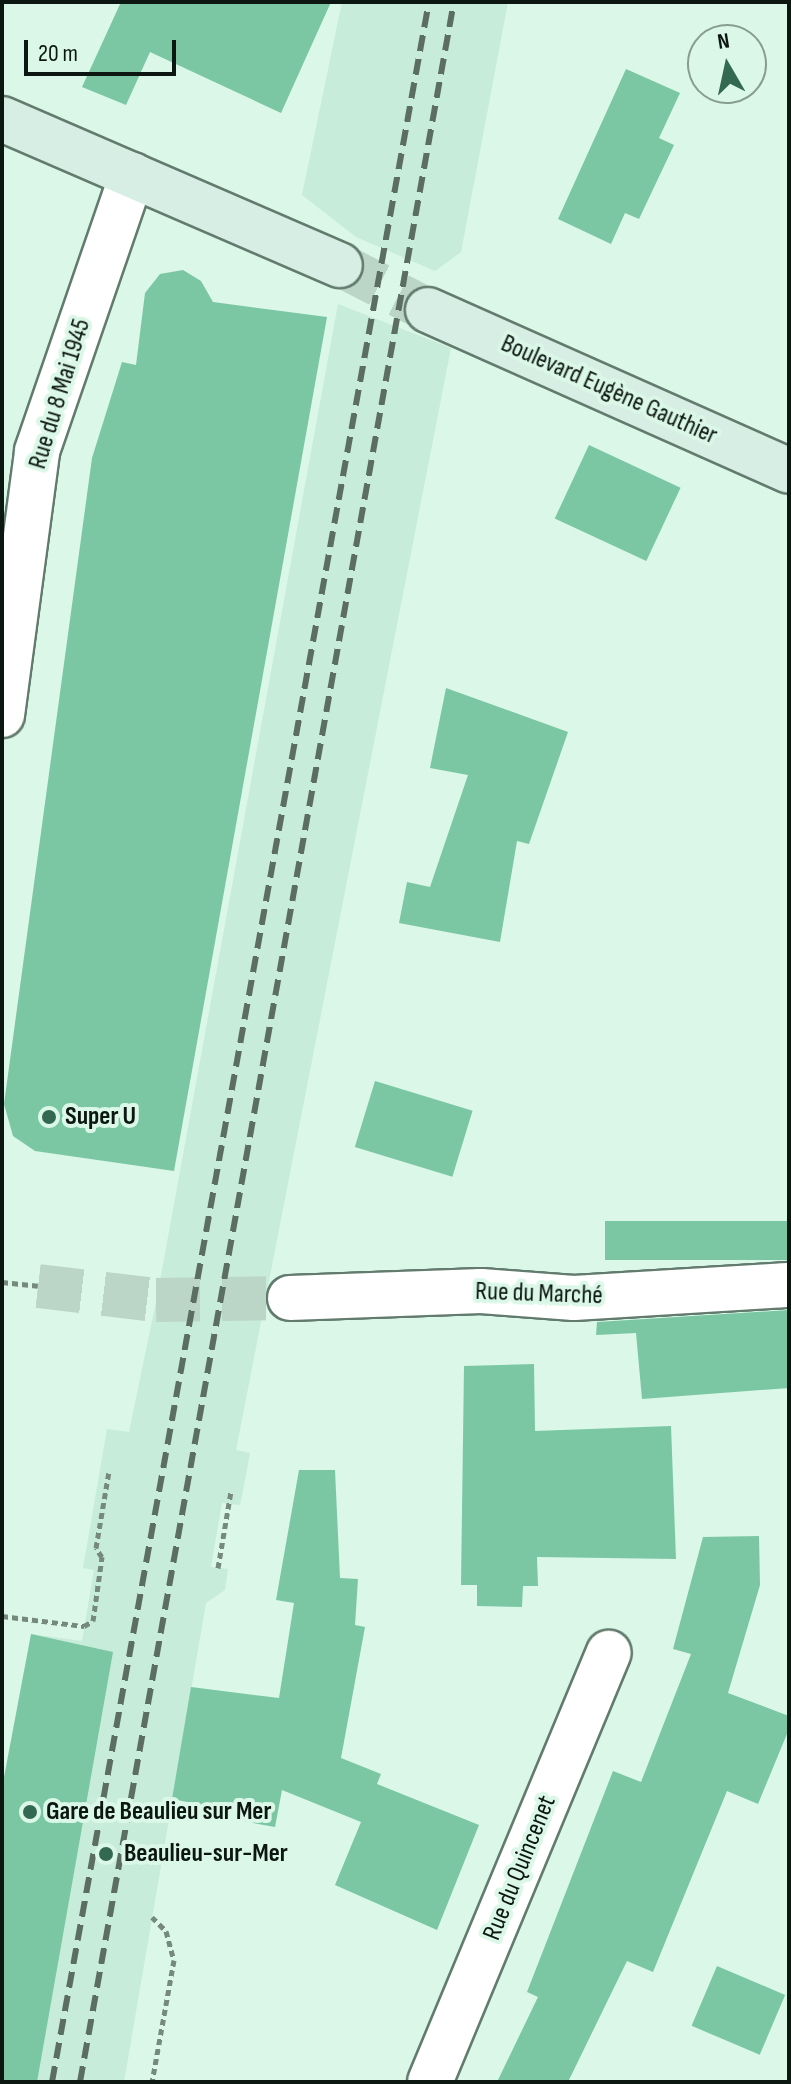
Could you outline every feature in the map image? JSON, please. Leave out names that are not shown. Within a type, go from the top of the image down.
[{"type":"street","points":[[2,119],[340,265]]},
{"type":"street","name":"Rue du 8 Mai 1945","points":[[2,715],[37,451],[132,175]]},
{"type":"street","name":"Boulevard Eugène Gauthier","points":[[428,310],[789,471]]},
{"type":"street","name":"Rue du Marché","points":[[290,1298],[481,1291],[574,1298],[789,1285]]},
{"type":"street","name":"Rue du Quincenet","points":[[430,2082],[609,1653]]},
{"type":"path","points":[[2,1282],[38,1286]]},
{"type":"path","points":[[2,1616],[84,1626],[93,1621],[102,1557],[96,1548],[109,1471]]},
{"type":"path","points":[[218,1568],[231,1491]]},
{"type":"path","points":[[152,1917],[166,1931],[174,1960],[152,2082]]},
{"type":"shaded area","points":[[342,2],[508,2],[461,252],[435,271],[356,237],[302,195]]},
{"type":"shaded area","points":[[338,304],[451,348],[236,1450],[250,1453],[246,1475],[240,1505],[222,1503],[211,1567],[228,1569],[225,1590],[206,1603],[124,2082],[11,2082],[31,1634],[82,1641],[94,1570],[83,1568],[107,1429],[129,1432],[158,1292]]},
{"type":"building","points":[[121,2],[331,2],[281,113],[150,52],[126,105],[82,87]]},
{"type":"building","points":[[626,69],[680,93],[659,138],[674,145],[639,219],[625,213],[611,244],[558,219]]},
{"type":"building","points":[[183,270],[201,281],[213,302],[327,317],[174,1171],[35,1151],[13,1136],[4,1104],[92,458],[122,362],[136,365],[145,293],[160,274]]},
{"type":"building","points":[[589,445],[681,488],[646,561],[555,518]]},
{"type":"building","points":[[446,688],[568,732],[529,844],[517,841],[500,942],[399,923],[407,882],[430,887],[468,775],[430,768]]},
{"type":"building","points":[[375,1081],[473,1111],[452,1177],[355,1147]]},
{"type":"building","points":[[605,1221],[789,1221],[789,1260],[605,1260]]},
{"type":"building","points":[[789,1310],[789,1388],[642,1399],[636,1333],[596,1335],[597,1322]]},
{"type":"building","points":[[534,1364],[535,1431],[671,1426],[676,1559],[537,1557],[538,1586],[523,1586],[522,1607],[477,1606],[477,1585],[461,1585],[464,1366]]},
{"type":"building","points":[[299,1470],[335,1470],[340,1578],[358,1579],[355,1625],[365,1627],[341,1758],[381,1774],[377,1784],[479,1825],[437,1930],[335,1885],[361,1822],[282,1790],[275,1827],[237,1820],[238,1812],[172,1799],[191,1687],[279,1698],[294,1603],[276,1600]]},
{"type":"building","points":[[759,1536],[760,1585],[728,1693],[789,1716],[789,1729],[758,1804],[727,1791],[653,1972],[627,1961],[568,2082],[497,2082],[538,1997],[527,1992],[613,1771],[641,1782],[691,1654],[673,1649],[703,1537]]},
{"type":"building","points":[[31,1634],[113,1652],[37,2082],[2,2082],[2,1788]]},
{"type":"building","points":[[717,1966],[785,1995],[760,2055],[692,2026]]},
{"type":"tunnel","points":[[340,265],[428,310]]},
{"type":"tunnel","points":[[38,1286],[156,1300],[290,1298]]},
{"type":"railway","points":[[52,2082],[429,2]]},
{"type":"railway","points":[[80,2082],[454,2]]},
{"type":"place","name":"Super U","points":[[49,1117]]},
{"type":"place","name":"Gare de Beaulieu sur Mer","points":[[30,1812]]},
{"type":"place","name":"Beaulieu-sur-Mer","points":[[106,1854]]}]
